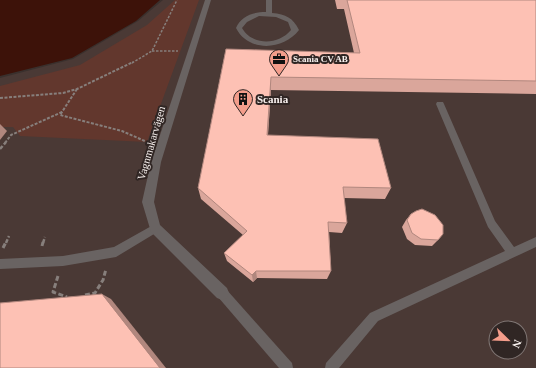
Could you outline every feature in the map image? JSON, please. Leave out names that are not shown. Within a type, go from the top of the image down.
[{"type":"street","name":"Vagnmakarvägen","points":[[155,228],[148,202],[156,162],[208,0]]},
{"type":"street","points":[[269,0],[269,14]]},
{"type":"street","points":[[260,14],[269,14],[285,17],[291,21],[295,30],[293,35],[280,42],[265,43],[251,41],[240,33],[239,28],[245,19],[260,14]]},
{"type":"street","points":[[155,228],[222,293]]},
{"type":"lane","points":[[440,104],[490,224],[512,253]]},
{"type":"lane","points":[[0,264],[63,261],[116,252],[155,228]]},
{"type":"lane","points":[[331,368],[374,316],[536,242]]},
{"type":"lane","points":[[222,293],[287,368]]},
{"type":"path","points":[[0,98],[63,93],[78,89],[131,64],[152,50],[176,0]]},
{"type":"path","points":[[152,50],[192,51]]},
{"type":"path","points":[[0,149],[11,135],[62,112],[78,89]]},
{"type":"path","points":[[62,112],[60,115],[122,131],[161,148]]},
{"type":"path","points":[[0,253],[9,236]]},
{"type":"path","points":[[80,297],[95,293],[103,280],[110,253]]},
{"type":"path","points":[[60,271],[53,292],[63,297],[74,297]]},
{"type":"shaded area","points":[[0,0],[160,0],[136,21],[72,58],[0,76]]},
{"type":"shaded area","name":"Scania","points":[[163,0],[536,0],[536,368],[0,368],[0,78],[73,59],[138,21]]},
{"type":"shaded area","points":[[175,0],[199,0],[147,142],[20,136],[13,127],[0,127],[0,86],[80,65],[147,25]]},
{"type":"building","name":"Scania","points":[[347,0],[536,0],[536,81],[271,77],[267,135],[378,139],[391,188],[343,187],[347,223],[328,222],[331,271],[256,271],[252,275],[224,253],[247,231],[198,188],[226,49],[360,53]]},
{"type":"building","points":[[422,209],[435,215],[443,225],[443,234],[438,240],[421,239],[412,233],[407,220],[411,214]]},
{"type":"building","points":[[102,294],[160,368],[0,368],[0,303]]},
{"type":"place","name":"Scania CV AB","points":[[279,76]]},
{"type":"place","name":"Scania","points":[[243,116]]}]
